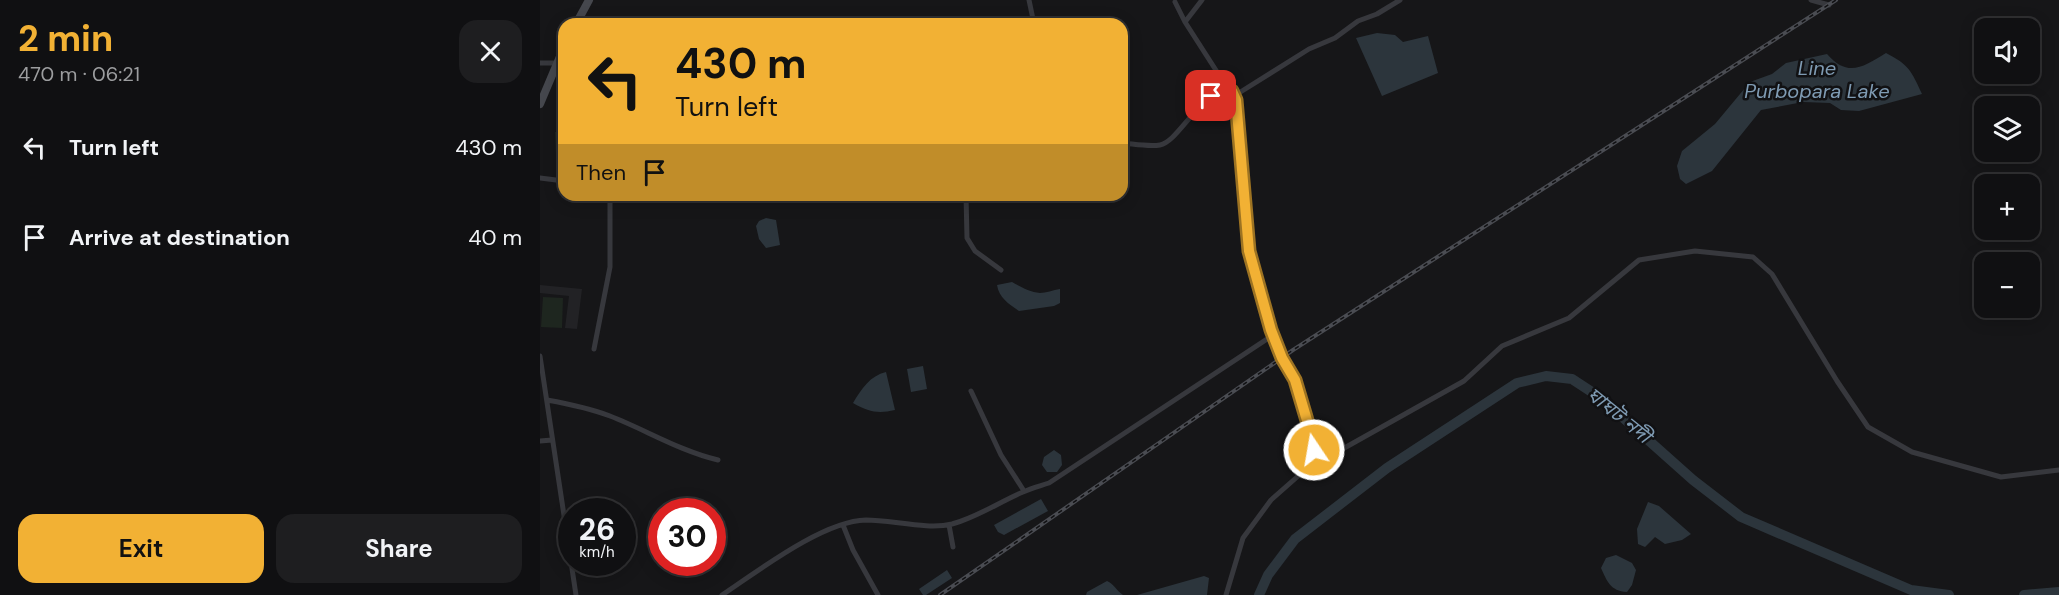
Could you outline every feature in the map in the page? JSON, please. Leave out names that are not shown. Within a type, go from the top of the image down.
[{"type":"main road","points":[[579,18],[588,0]]},
{"type":"main road","points":[[540,104],[557,63]]},
{"type":"street","points":[[1029,0],[1033,18]]},
{"type":"street","points":[[1185,22],[1202,0]]},
{"type":"street","points":[[1234,96],[1309,49],[1335,38],[1358,21],[1377,14],[1400,0]]},
{"type":"street","points":[[1810,0],[1828,5]]},
{"type":"street","points":[[1175,2],[1185,22],[1234,96],[1238,114],[1246,237],[1262,303],[1273,335],[1299,390],[1314,444],[1314,450],[1305,470]]},
{"type":"street","points":[[540,63],[557,63]]},
{"type":"street","points":[[1128,143],[1161,145],[1167,142],[1211,96],[1228,89]]},
{"type":"street","points":[[540,178],[558,180]]},
{"type":"street","points":[[594,349],[610,267],[610,201]]},
{"type":"street","points":[[966,201],[967,238],[975,251],[1001,270]]},
{"type":"street","points":[[1226,595],[1243,538],[1271,500],[1305,470],[1464,381],[1502,346],[1569,318],[1639,260],[1695,251],[1753,257],[1772,274],[1837,381],[1868,427],[1912,452],[2001,477],[2059,470]]},
{"type":"street","points":[[722,595],[817,534],[843,525],[865,520],[899,524],[949,525],[972,518],[1024,492],[1049,483],[1273,335]]},
{"type":"street","points":[[540,356],[576,595]]},
{"type":"street","points":[[971,391],[1001,455],[1024,492]]},
{"type":"street","points":[[547,400],[583,406],[698,455],[718,460]]},
{"type":"street","points":[[540,441],[552,440]]},
{"type":"street","points":[[843,525],[853,550],[878,595]]},
{"type":"street","points":[[949,525],[953,548]]},
{"type":"shaded area","points":[[555,132],[558,132],[557,179]]},
{"type":"shaded area","points":[[540,285],[582,289],[577,329],[565,328],[569,296],[540,293]]},
{"type":"shaded area","points":[[543,297],[563,298],[562,328],[541,327]]},
{"type":"water","points":[[1377,33],[1395,35],[1403,42],[1428,36],[1438,73],[1382,96],[1356,38]]},
{"type":"water","name":"Line Purbopara Lake","points":[[1886,53],[1908,69],[1922,94],[1859,111],[1841,110],[1830,103],[1803,102],[1761,110],[1712,171],[1686,184],[1680,179],[1677,166],[1682,151],[1715,124],[1750,82],[1772,74],[1786,63],[1827,54],[1842,66],[1856,68]]},
{"type":"water","points":[[766,218],[776,220],[780,245],[766,248],[759,239],[756,226],[759,221]]},
{"type":"water","points":[[1012,282],[1040,293],[1060,289],[1060,303],[1019,311],[1002,297],[998,290],[997,285]]},
{"type":"water","points":[[923,366],[927,389],[911,392],[907,369]]},
{"type":"water","points":[[886,372],[895,410],[874,411],[853,403],[867,383],[875,376]]},
{"type":"water","points":[[1054,450],[1061,455],[1062,465],[1057,472],[1047,472],[1042,465],[1044,457]]},
{"type":"water","points":[[1041,499],[1048,511],[1004,535],[998,532],[994,525]]},
{"type":"water","points":[[1648,502],[1659,506],[1691,534],[1682,540],[1665,544],[1655,537],[1645,547],[1638,544],[1637,529]]},
{"type":"water","points":[[1616,555],[1632,563],[1636,570],[1632,585],[1627,592],[1613,587],[1607,581],[1601,568],[1606,558]]},
{"type":"water","points":[[947,570],[952,578],[923,595],[919,589]]},
{"type":"water","points":[[1204,576],[1209,578],[1207,595],[1137,595]]},
{"type":"water","points":[[1107,581],[1123,595],[1086,595],[1087,592]]},
{"type":"waterway","name":"ঘাঘট নদী","points":[[1259,595],[1268,575],[1295,539],[1387,468],[1517,383],[1546,376],[1572,379],[1601,398],[1693,480],[1741,517],[1911,590],[1949,595]]},
{"type":"waterway","name":"ঘাঘট নদী","points":[[2024,595],[2059,592]]},
{"type":"railway","points":[[940,595],[1293,350],[1836,0]]},
{"type":"route","points":[[1211,96],[1228,89],[1232,91],[1236,100],[1243,204],[1249,251],[1271,330],[1282,358],[1299,390],[1314,450]]}]
